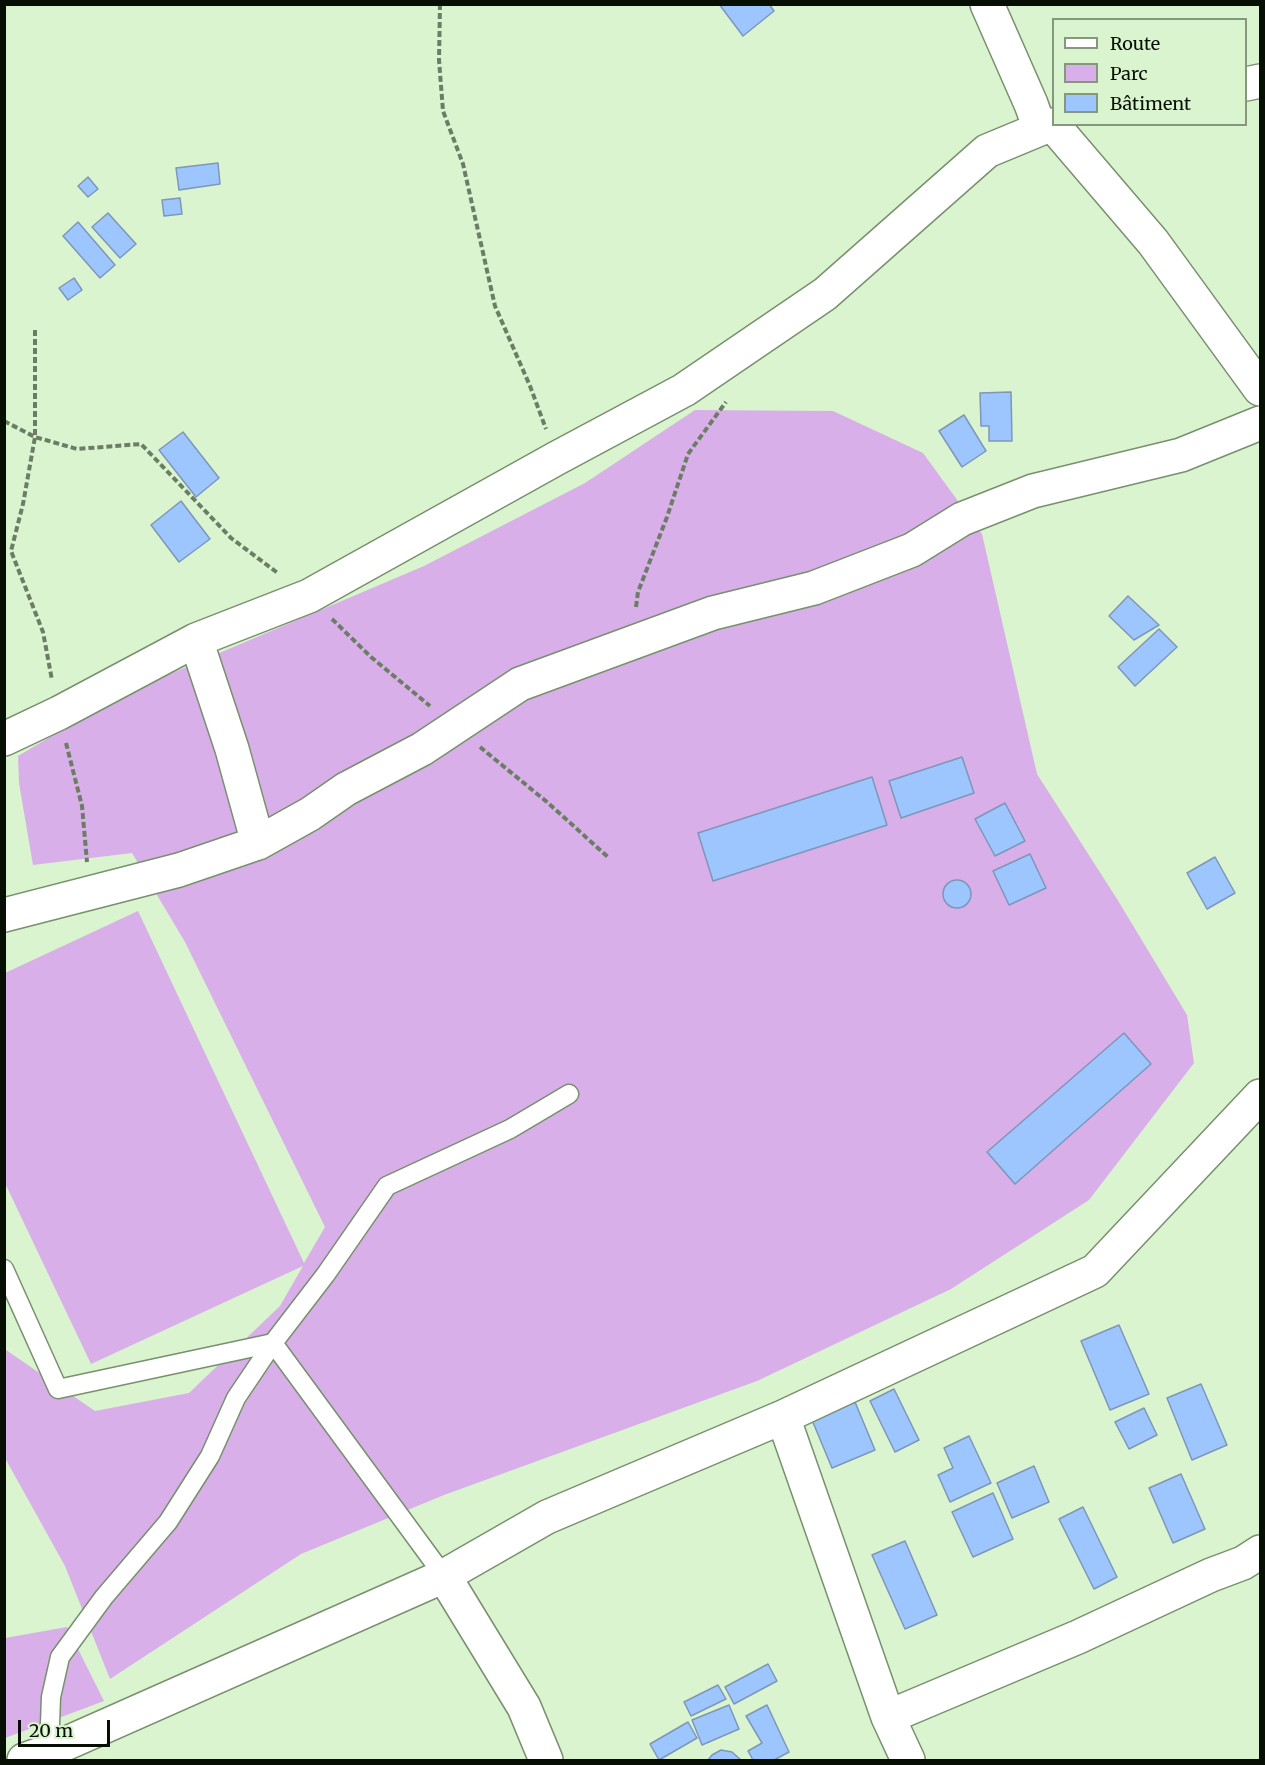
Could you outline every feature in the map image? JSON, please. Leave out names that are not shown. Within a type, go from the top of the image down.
[{"type":"street","points":[[987,4],[1031,104],[1153,242],[1260,389]]},
{"type":"street","points":[[4,740],[196,640],[309,596],[684,390],[825,294],[987,151],[1050,126]]},
{"type":"street","points":[[4,915],[179,870],[258,843],[310,814],[346,789],[422,749],[520,684],[713,612],[814,588],[912,550],[962,519],[1033,491],[1180,455],[1260,423]]},
{"type":"street","points":[[196,640],[232,749],[258,843]]},
{"type":"street","points":[[42,1757],[444,1575],[547,1517],[783,1417],[1095,1271],[1260,1099]]},
{"type":"street","points":[[783,1417],[888,1717],[908,1761]]},
{"type":"street","points":[[888,1717],[1078,1637],[1211,1575],[1244,1563],[1260,1552]]},
{"type":"street","points":[[444,1575],[524,1707],[546,1761]]},
{"type":"lane","points":[[42,1757],[60,1657],[104,1597],[168,1522],[210,1456],[236,1398],[387,1186],[510,1129],[569,1094]]},
{"type":"lane","points":[[4,1269],[58,1389],[273,1343]]},
{"type":"lane","points":[[273,1343],[444,1575]]},
{"type":"path","points":[[440,4],[439,60],[443,111],[463,164],[495,306],[531,386],[557,458]]},
{"type":"path","points":[[35,330],[35,436],[23,504],[11,551],[43,632],[59,713],[82,806],[88,867],[80,897]]},
{"type":"path","points":[[629,643],[639,592],[688,454],[727,401]]},
{"type":"green space","points":[[695,410],[833,411],[923,453],[982,534],[1037,774],[1117,899],[1187,1015],[1194,1063],[1089,1200],[951,1289],[757,1381],[444,1495],[301,1554],[110,1679],[65,1566],[5,1458],[5,1350],[95,1411],[189,1393],[280,1306],[303,1266],[91,1364],[5,1183],[5,973],[138,911],[304,1263],[325,1227],[185,942],[132,853],[33,865],[19,783],[18,756],[123,694],[424,566],[585,483]]},
{"type":"green space","points":[[67,1627],[104,1701],[5,1738],[5,1638]]},
{"type":"building","points":[[719,4],[769,4],[774,11],[743,36]]},
{"type":"building","points":[[218,163],[220,184],[179,190],[176,168]]},
{"type":"building","points":[[88,177],[98,189],[88,197],[78,186]]},
{"type":"building","points":[[180,198],[182,214],[164,216],[162,200]]},
{"type":"building","points":[[108,213],[136,244],[120,258],[92,227]]},
{"type":"building","points":[[78,222],[115,265],[100,278],[63,236]]},
{"type":"building","points":[[74,278],[82,290],[68,300],[59,288]]},
{"type":"building","points":[[1011,392],[1012,441],[989,441],[989,426],[981,426],[980,393]]},
{"type":"building","points":[[964,415],[986,451],[962,467],[939,431]]},
{"type":"building","points":[[183,432],[219,478],[196,497],[159,450]]},
{"type":"building","points":[[181,501],[210,539],[179,562],[151,525]]},
{"type":"building","points":[[1128,596],[1159,625],[1134,640],[1109,616]]},
{"type":"building","points":[[1159,629],[1177,647],[1135,686],[1118,667]]},
{"type":"building","points":[[962,757],[974,793],[901,818],[889,781]]},
{"type":"building","points":[[872,777],[887,825],[713,881],[698,833]]},
{"type":"building","points":[[1005,803],[1025,841],[995,856],[975,819]]},
{"type":"building","points":[[1030,854],[1046,888],[1009,905],[993,871]]},
{"type":"building","points":[[1215,857],[1235,893],[1207,909],[1187,873]]},
{"type":"building","points":[[957,880],[967,884],[971,894],[967,904],[957,908],[947,904],[943,894],[947,884]]},
{"type":"building","points":[[1124,1033],[1151,1064],[1015,1184],[987,1152]]},
{"type":"building","points":[[1119,1325],[1149,1394],[1110,1410],[1081,1341]]},
{"type":"building","points":[[1201,1384],[1227,1445],[1192,1460],[1167,1398]]},
{"type":"building","points":[[894,1389],[919,1440],[895,1452],[870,1401]]},
{"type":"building","points":[[855,1402],[875,1450],[832,1468],[812,1420]]},
{"type":"building","points":[[1144,1408],[1157,1435],[1129,1449],[1115,1422]]},
{"type":"building","points":[[969,1436],[991,1483],[950,1502],[938,1475],[953,1468],[944,1448]]},
{"type":"building","points":[[1034,1466],[1049,1502],[1012,1518],[997,1483]]},
{"type":"building","points":[[1181,1474],[1205,1529],[1173,1543],[1149,1488]]},
{"type":"building","points":[[993,1493],[1013,1539],[973,1557],[952,1512]]},
{"type":"building","points":[[1083,1507],[1117,1577],[1094,1589],[1059,1519]]},
{"type":"building","points":[[905,1541],[937,1615],[905,1629],[872,1555]]},
{"type":"building","points":[[768,1664],[777,1681],[734,1704],[725,1687]]},
{"type":"building","points":[[718,1685],[726,1699],[691,1716],[684,1702]]},
{"type":"building","points":[[729,1705],[739,1729],[702,1745],[692,1720]]},
{"type":"building","points":[[767,1705],[789,1752],[774,1760],[753,1760],[748,1751],[762,1743],[746,1716]]},
{"type":"building","points":[[688,1722],[697,1738],[659,1760],[650,1744]]},
{"type":"building","points":[[721,1750],[732,1752],[741,1760],[708,1760]]}]
